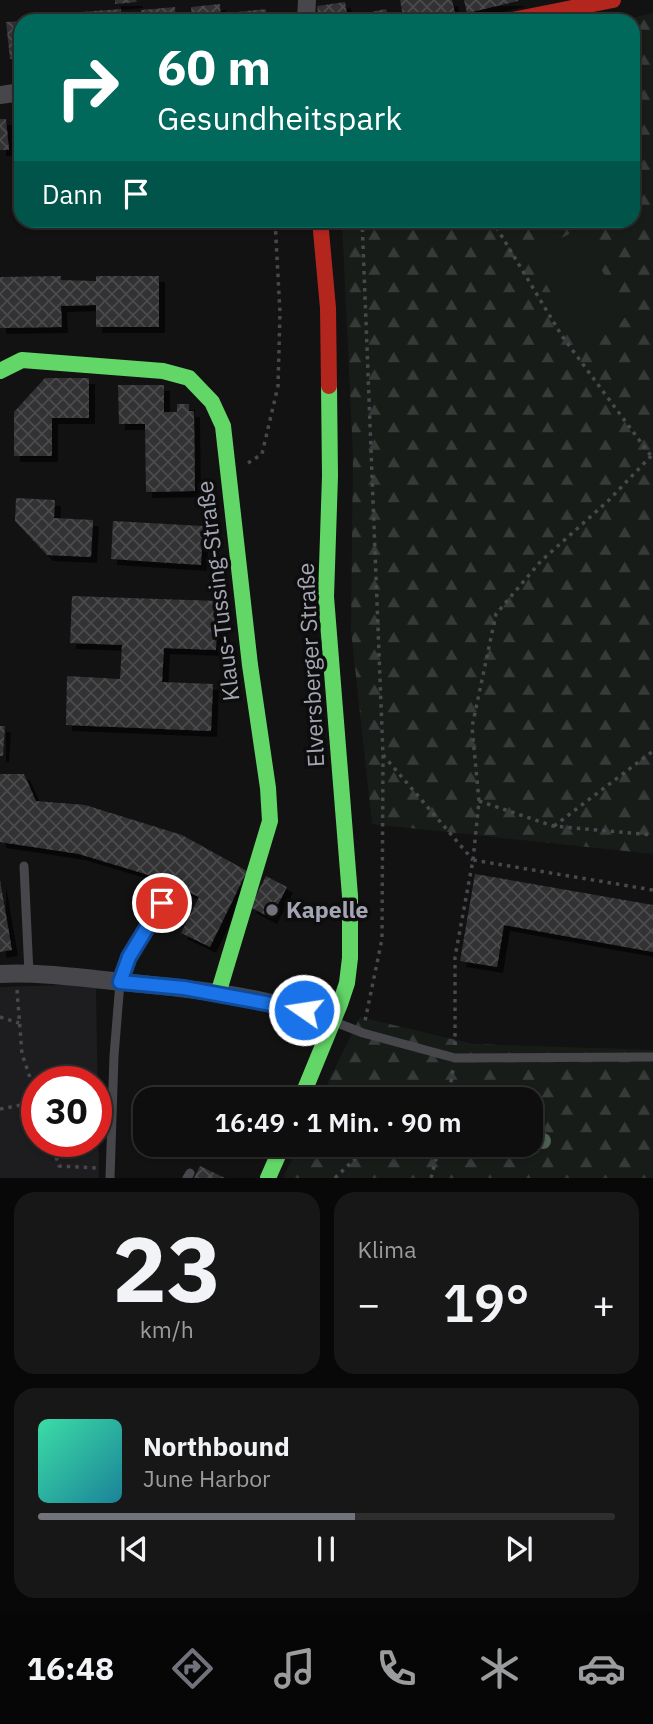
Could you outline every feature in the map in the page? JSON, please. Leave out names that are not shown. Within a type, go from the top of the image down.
[{"type":"main road","points":[[542,14],[613,0]]},
{"type":"main road","name":"Elversberger Straße","points":[[306,1087],[346,983],[350,958],[350,895],[326,597],[330,475],[328,308],[321,228]]},
{"type":"main road","name":"Klaus-Tussing-Straße","points":[[0,371],[22,359],[163,371],[189,378],[212,402],[223,426],[270,821],[218,994]]},
{"type":"main road","points":[[268,1178],[277,1157]]},
{"type":"street","points":[[15,974],[184,988],[304,1010],[333,1021]]},
{"type":"lane","points":[[15,974],[24,866]]},
{"type":"lane","points":[[110,1173],[114,1056],[120,982],[129,957],[162,903]]},
{"type":"lane","points":[[333,1021],[363,1033],[455,1058],[653,1057]]},
{"type":"path","points":[[228,475],[262,454],[278,386],[280,313],[275,228]]},
{"type":"path","points":[[362,228],[383,755],[382,939],[363,1033]]},
{"type":"path","points":[[450,1087],[455,1058],[455,957],[473,860],[479,801],[472,727],[496,614],[541,561],[608,501],[652,455],[562,336],[497,228]]},
{"type":"path","points":[[553,826],[653,751]]},
{"type":"path","points":[[383,755],[473,860],[653,890]]},
{"type":"path","points":[[479,801],[553,826],[653,835]]},
{"type":"path","points":[[15,974],[22,1054],[26,1066]]},
{"type":"path","points":[[0,1017],[19,1023]]},
{"type":"path","points":[[0,1109],[21,1104]]},
{"type":"path","points":[[56,1157],[59,1166],[110,1173]]},
{"type":"path","points":[[335,1178],[358,1157]]},
{"type":"path","points":[[431,1178],[437,1157]]},
{"type":"shaded area","points":[[96,984],[97,1066],[21,1066],[21,1157],[99,1157],[99,1178],[0,1178],[0,987]]},
{"type":"green space","points":[[653,13],[653,854],[372,824],[351,630],[353,455],[342,228],[640,228],[640,16]],"holes":[[[578,229],[628,316],[580,343],[530,256]]]},
{"type":"green space","points":[[578,229],[628,316],[580,343],[530,256]]},
{"type":"green space","points":[[360,1017],[473,1044],[653,1050],[653,1178],[283,1178],[293,1157],[543,1157],[543,1087],[326,1087]]},
{"type":"building","points":[[115,0],[136,0],[137,2],[115,4]]},
{"type":"building","points":[[400,0],[452,0],[455,13],[450,14],[403,14]]},
{"type":"building","points":[[464,0],[518,0],[518,1],[467,13]]},
{"type":"building","points":[[345,2],[347,14],[318,14],[317,6]]},
{"type":"building","points":[[220,4],[221,14],[192,14],[191,7]]},
{"type":"building","points":[[175,7],[176,14],[141,14],[141,10]]},
{"type":"building","points":[[121,9],[121,14],[81,14]]},
{"type":"building","points":[[266,9],[266,14],[237,14]]},
{"type":"building","points":[[386,9],[387,14],[361,14]]},
{"type":"building","points":[[14,21],[14,59],[10,59],[6,22]]},
{"type":"building","points":[[0,119],[6,119],[9,150],[0,150]]},
{"type":"building","points":[[61,276],[61,280],[96,281],[96,276],[159,276],[159,327],[96,327],[96,305],[61,306],[62,327],[0,328],[0,277]]},
{"type":"building","points":[[45,378],[89,378],[89,418],[52,418],[52,456],[14,456],[14,412]]},
{"type":"building","points":[[118,385],[164,385],[164,412],[177,412],[177,404],[189,404],[189,411],[194,411],[195,491],[146,492],[145,424],[119,424]]},
{"type":"building","points":[[16,498],[55,500],[54,518],[93,520],[91,557],[47,555],[15,521]]},
{"type":"building","points":[[113,521],[203,526],[201,565],[111,559]]},
{"type":"building","points":[[72,596],[218,601],[216,650],[164,648],[162,682],[213,684],[211,731],[66,725],[67,676],[120,679],[122,645],[70,643]]},
{"type":"building","points":[[0,726],[5,726],[3,756],[0,756]]},
{"type":"building","points":[[0,774],[24,774],[36,801],[85,805],[182,835],[247,871],[210,947],[181,933],[199,897],[155,877],[79,854],[0,842]]},
{"type":"building","points":[[475,874],[653,905],[653,952],[504,925],[497,967],[460,961]]},
{"type":"building","points":[[266,876],[287,887],[271,918],[250,907]]},
{"type":"building","points":[[0,880],[12,950],[0,952]]},
{"type":"building","points":[[200,1166],[225,1178],[194,1178]]},
{"type":"traffic: fast","points":[[0,371],[22,360],[163,371],[189,378],[212,402],[223,426],[270,821],[218,994]]},
{"type":"traffic: fast","points":[[306,1087],[340,1004],[347,983],[350,958],[350,896],[326,597],[330,476],[329,386]]},
{"type":"traffic: fast","points":[[268,1178],[277,1157]]},
{"type":"traffic: jam","points":[[542,14],[613,0]]},
{"type":"traffic: jam","points":[[321,228],[328,308],[329,386]]},
{"type":"place","name":"Kapelle","points":[[272,910]]},
{"type":"route","points":[[162,903],[129,957],[120,982],[184,988],[304,1010]]}]
